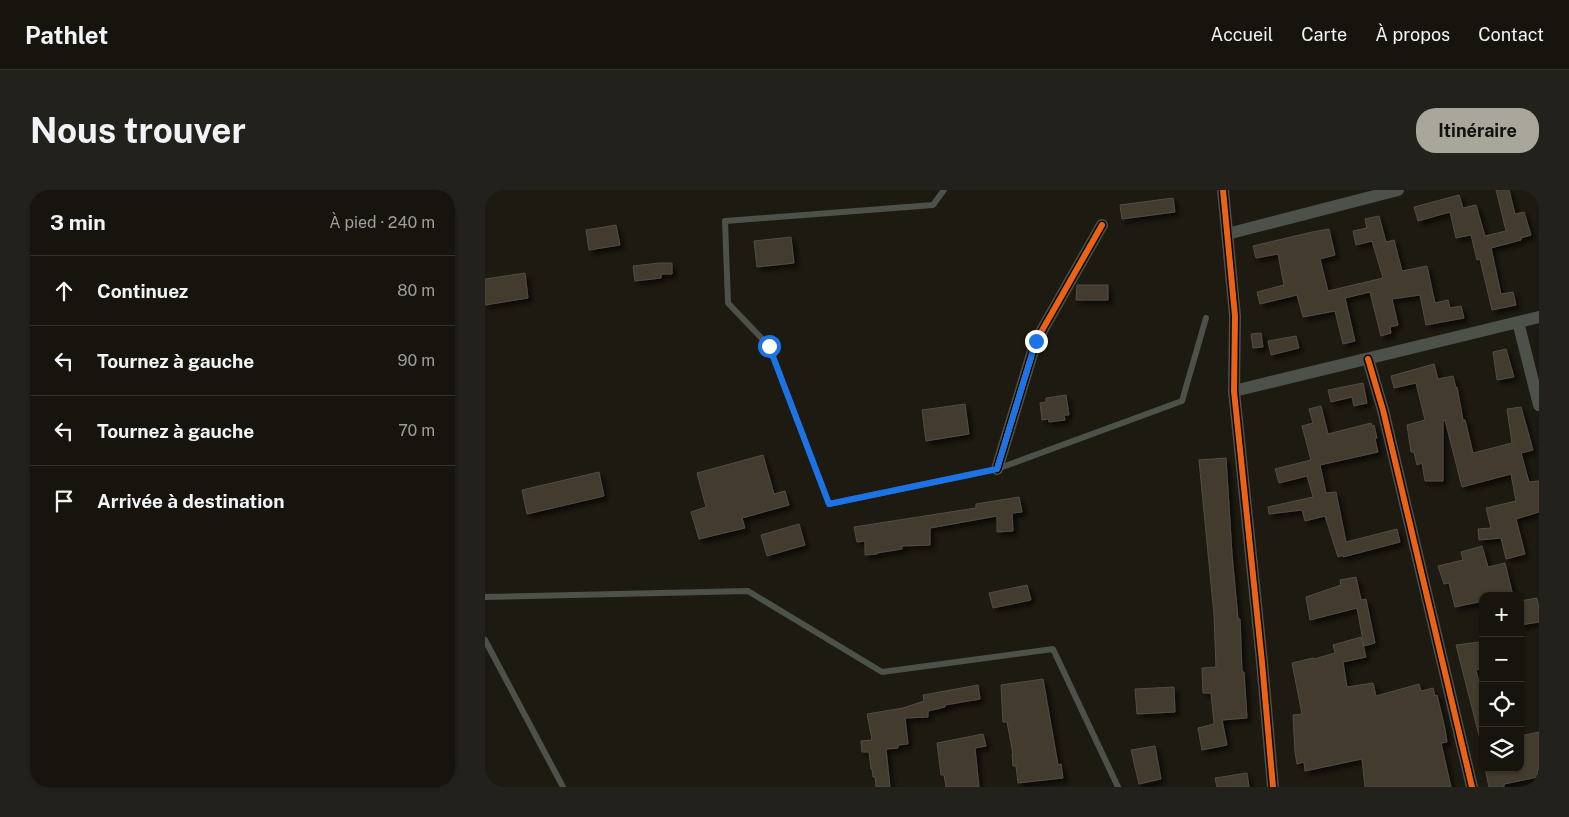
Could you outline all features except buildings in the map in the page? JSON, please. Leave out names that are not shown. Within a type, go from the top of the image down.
[{"type":"street","points":[[1223,190],[1235,316],[1234,391],[1273,787]]},
{"type":"street","points":[[1227,234],[1398,190]]},
{"type":"street","points":[[997,469],[1036,341],[1102,225]]},
{"type":"street","points":[[1234,391],[1539,317]]},
{"type":"street","points":[[1519,322],[1539,405]]},
{"type":"street","points":[[1368,359],[1383,410],[1472,787]]},
{"type":"lane","points":[[944,190],[933,205],[725,221],[728,303],[769,346],[829,504],[997,469],[1182,401],[1206,318]]},
{"type":"lane","points":[[485,597],[748,591],[882,672],[1053,649],[1118,787]]},
{"type":"lane","points":[[485,640],[563,787]]},
{"type":"cycle path","points":[[1223,190],[1235,316],[1234,391],[1273,787]]},
{"type":"cycle path","points":[[997,469],[1036,341],[1102,225]]},
{"type":"cycle path","points":[[1368,359],[1383,410],[1472,787]]},
{"type":"route","points":[[769,346],[829,504],[997,469],[1036,341]]}]
